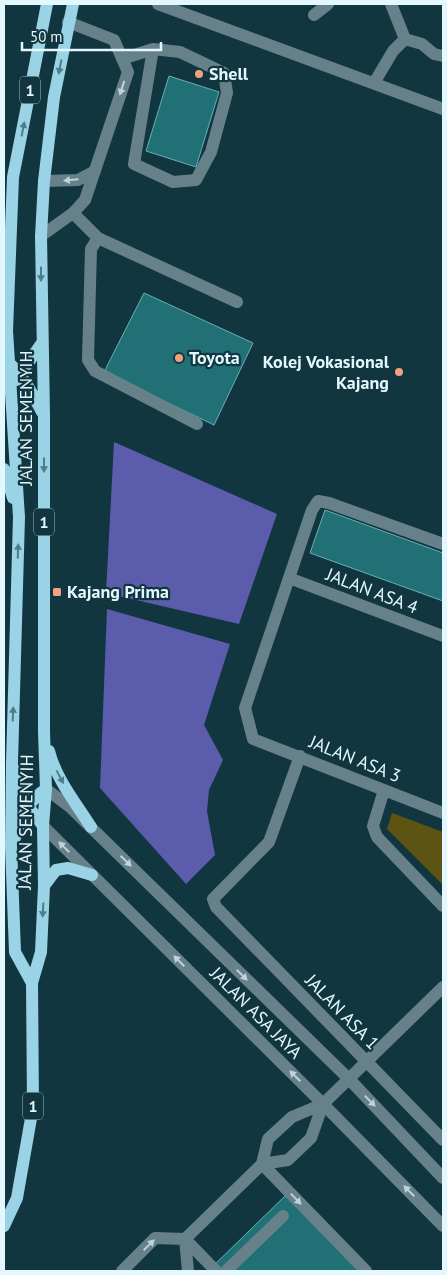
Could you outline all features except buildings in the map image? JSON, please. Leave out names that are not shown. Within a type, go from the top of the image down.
[{"type":"main road","name":"JALAN SEMENYIH","points":[[32,983],[15,952],[11,846],[19,517],[12,382],[7,365],[7,331],[13,177],[47,4]]},
{"type":"main road","name":"JALAN SEMENYIH","points":[[4,1226],[17,1198],[33,1107],[32,983],[41,952],[44,886],[43,826],[46,789],[41,236],[44,181],[54,97],[73,4]]},
{"type":"main road","points":[[4,298],[9,273]]},
{"type":"main road","points":[[43,341],[12,382],[33,394],[44,416]]},
{"type":"main road","points":[[4,470],[19,517]]},
{"type":"main road","points":[[44,732],[52,762],[65,787],[91,827]]},
{"type":"main road","points":[[12,762],[28,806],[43,826]]},
{"type":"main road","points":[[11,846],[28,806],[36,796],[46,789]]},
{"type":"main road","points":[[44,886],[56,870],[68,868],[92,875]]},
{"type":"street","points":[[158,4],[443,109]]},
{"type":"street","points":[[314,15],[328,4]]},
{"type":"street","points":[[391,4],[405,39]]},
{"type":"street","points":[[41,236],[73,213],[85,200],[128,72],[114,40],[68,22]]},
{"type":"street","points":[[374,83],[393,51],[405,39]]},
{"type":"street","points":[[405,39],[422,44],[434,54],[443,56]]},
{"type":"street","points":[[122,59],[153,49],[180,52],[224,73],[227,93],[212,152],[196,180],[173,182],[134,164],[153,49]]},
{"type":"street","points":[[44,181],[78,180],[95,171]]},
{"type":"street","points":[[73,213],[98,238],[237,302]]},
{"type":"street","points":[[98,238],[91,249],[88,360],[95,371],[197,424]]},
{"type":"street","points":[[289,578],[312,510],[318,501],[329,503],[443,544]]},
{"type":"street","name":"JALAN ASA 4","points":[[289,578],[443,636]]},
{"type":"street","name":"JALAN ASA 3","points":[[289,578],[245,708],[253,739],[384,790],[442,808]]},
{"type":"street","name":"JALAN ASA 1","points":[[300,756],[269,842],[213,899],[216,907],[443,1140]]},
{"type":"street","name":"JALAN ASA JAYA","points":[[46,789],[70,807],[91,827],[348,1079],[443,1178]]},
{"type":"street","points":[[384,790],[373,826],[377,837],[443,906]]},
{"type":"street","name":"JALAN ASA JAYA","points":[[43,826],[443,1226]]},
{"type":"street","points":[[122,1271],[155,1238],[185,1238],[262,1164],[268,1140],[274,1134],[292,1117],[323,1104],[443,987]]},
{"type":"street","points":[[262,1164],[288,1160],[306,1143],[311,1138],[323,1104]]},
{"type":"street","points":[[262,1164],[366,1271]]},
{"type":"street","points":[[226,1271],[283,1216]]},
{"type":"street","points":[[185,1238],[188,1271]]},
{"type":"street","points":[[185,1238],[216,1271]]},
{"type":"shaded area","points":[[114,442],[277,514],[239,624],[106,593]]},
{"type":"shaded area","points":[[107,609],[230,644],[204,725],[223,760],[209,790],[207,811],[215,855],[186,884],[100,788]]},
{"type":"shaded area","points":[[392,813],[443,832],[443,885],[387,829]]},
{"type":"place","name":"Shell","points":[[199,74]]},
{"type":"place","name":"Toyota","points":[[179,358]]},
{"type":"place","name":"Kolej Vokasional Kajang","points":[[399,372]]},
{"type":"place","name":"Kajang Prima","points":[[57,592]]}]
